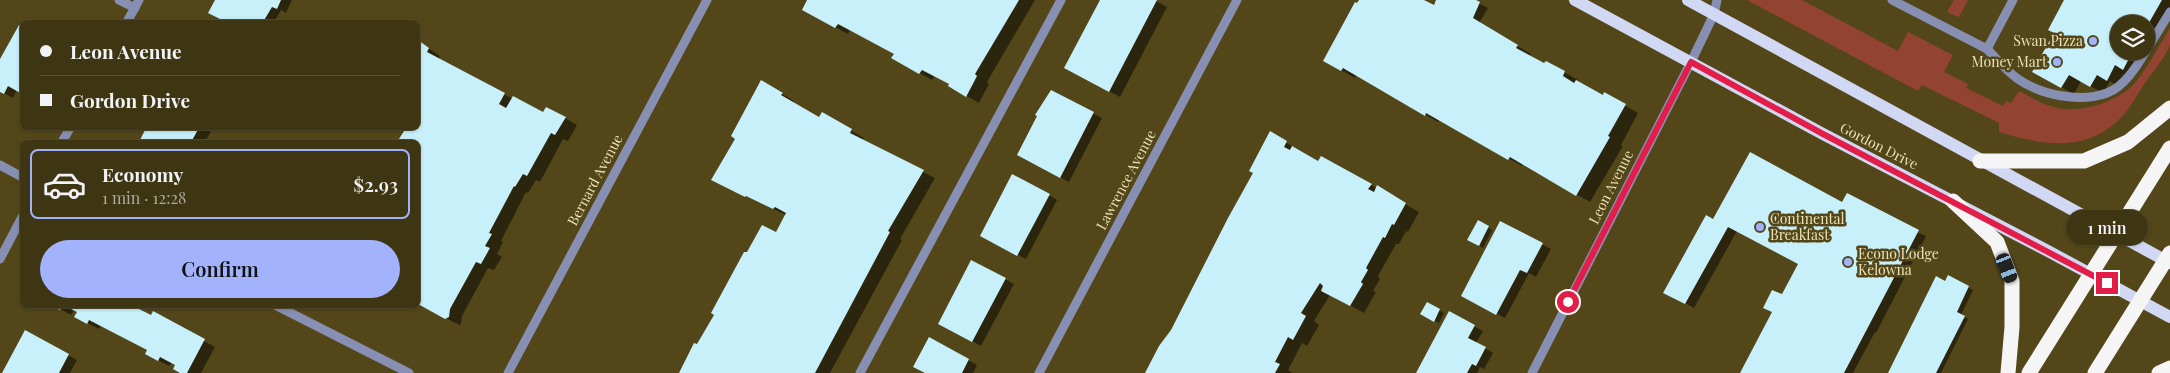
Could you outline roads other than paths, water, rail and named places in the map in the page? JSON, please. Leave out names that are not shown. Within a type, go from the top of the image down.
[{"type":"highway","points":[[1980,161],[2084,161],[2128,142],[2170,108]]},
{"type":"highway","points":[[2029,373],[2170,148]]},
{"type":"highway","points":[[1953,202],[1997,242],[2012,281],[2012,327],[2008,373]]},
{"type":"highway","points":[[2095,373],[2168,259]]},
{"type":"highway","points":[[2159,373],[2170,368]]},
{"type":"main road","name":"Gordon Drive","points":[[1575,0],[1823,134],[2170,317]]},
{"type":"main road","points":[[1688,0],[1980,161],[2116,234],[2168,259]]},
{"type":"street","points":[[119,0],[137,4],[128,20]]},
{"type":"street","name":"Bernard Avenue","points":[[508,373],[706,0]]},
{"type":"street","points":[[860,373],[1060,0]]},
{"type":"street","name":"Lawrence Avenue","points":[[1039,373],[1237,0]]},
{"type":"street","name":"Leon Avenue","points":[[1532,373],[1691,62],[1714,14],[1717,0]]},
{"type":"street","points":[[1892,0],[1987,49],[2018,79],[2052,95],[2078,98],[2108,93],[2131,74],[2140,60]]},
{"type":"street","points":[[1987,49],[2013,0]]},
{"type":"street","points":[[2155,36],[2170,12]]},
{"type":"street","points":[[0,165],[20,176]]},
{"type":"street","points":[[0,259],[20,221]]},
{"type":"street","points":[[281,308],[409,373]]},
{"type":"place","name":"Swan Pizza","points":[[2093,41]]},
{"type":"place","name":"Money Mart","points":[[2057,62]]},
{"type":"place","name":"Continental Breakfast","points":[[1760,227]]},
{"type":"place","name":"Econo Lodge Kelowna","points":[[1848,262]]}]
